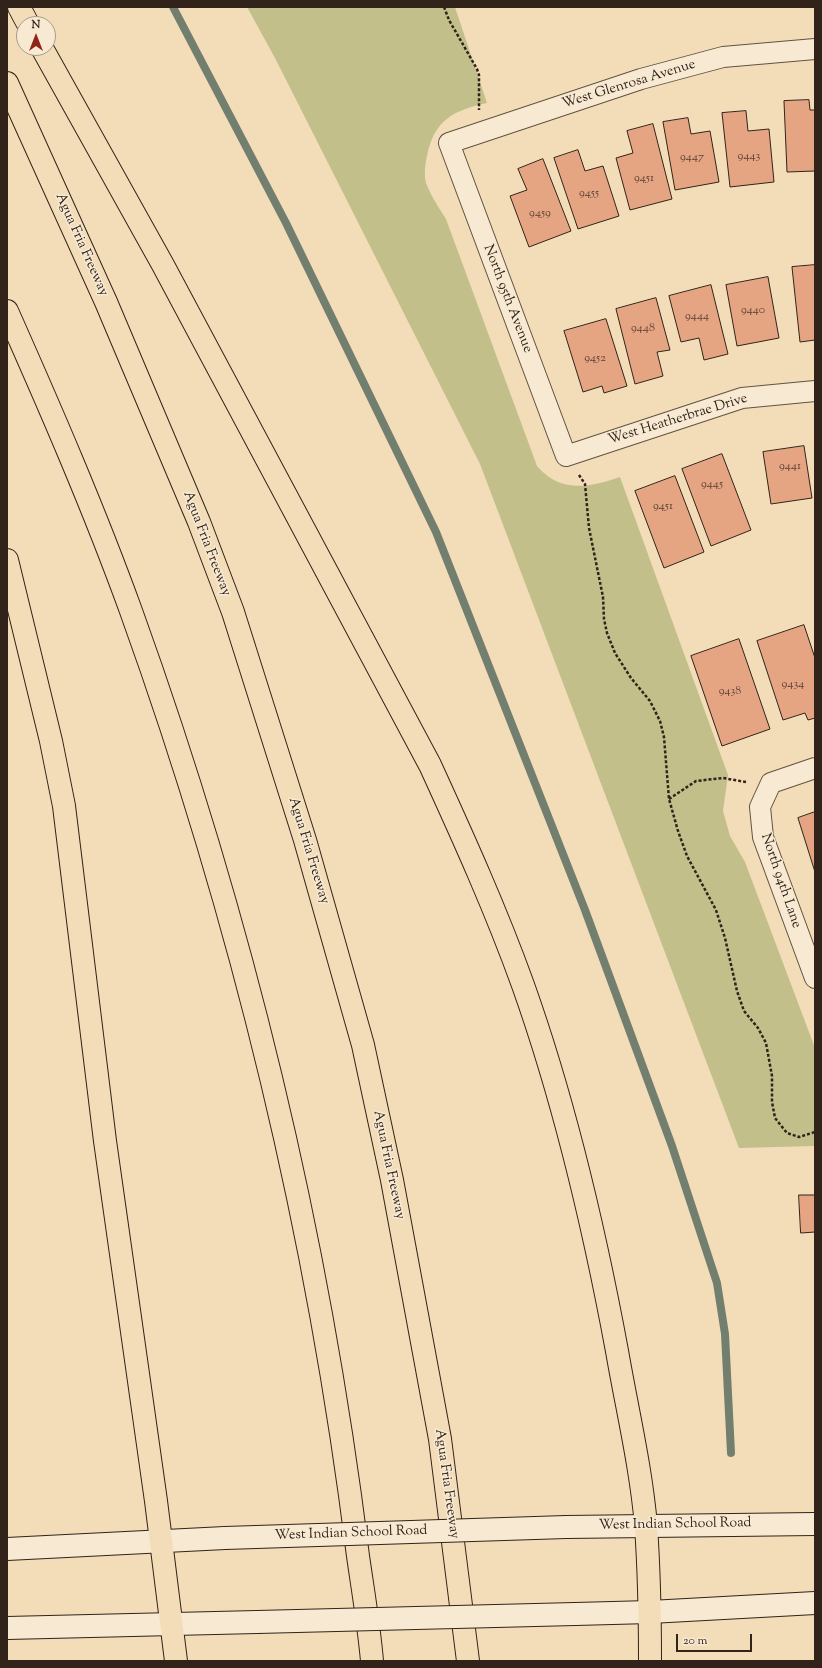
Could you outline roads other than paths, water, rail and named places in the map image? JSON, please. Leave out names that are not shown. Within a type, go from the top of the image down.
[{"type":"highway","points":[[19,7],[24,16]]},
{"type":"highway","points":[[46,56],[163,265],[430,765],[468,846],[523,985],[548,1062],[585,1199],[611,1320],[639,1474],[646,1525],[650,1612],[650,1661]]},
{"type":"highway","name":"Agua Fria Freeway","points":[[7,83],[106,302],[199,522],[233,612],[305,840],[362,1045],[393,1187],[440,1439],[468,1661]]},
{"type":"highway","points":[[7,310],[93,511],[132,613],[188,781],[250,994],[301,1211],[323,1318],[350,1487],[372,1661]]},
{"type":"highway","points":[[7,560],[52,741],[64,806],[105,1141],[162,1540],[176,1661]]},
{"type":"main road","name":"West Indian School Road","points":[[7,1549],[162,1540],[566,1527],[815,1524]]},
{"type":"main road","points":[[7,1628],[650,1612],[815,1603]]},
{"type":"street","name":"West Glenrosa Avenue","points":[[449,143],[642,79],[723,57],[815,49]]},
{"type":"street","name":"North 95th Avenue","points":[[449,143],[566,456]]},
{"type":"street","name":"West Heatherbrae Drive","points":[[566,456],[742,398],[815,391]]},
{"type":"street","name":"North 94th Lane","points":[[815,768],[771,783],[760,807],[763,837],[815,978]]},
{"type":"waterway","points":[[173,7],[286,223],[436,532],[585,910],[672,1146],[717,1283],[725,1334],[731,1453]]}]
